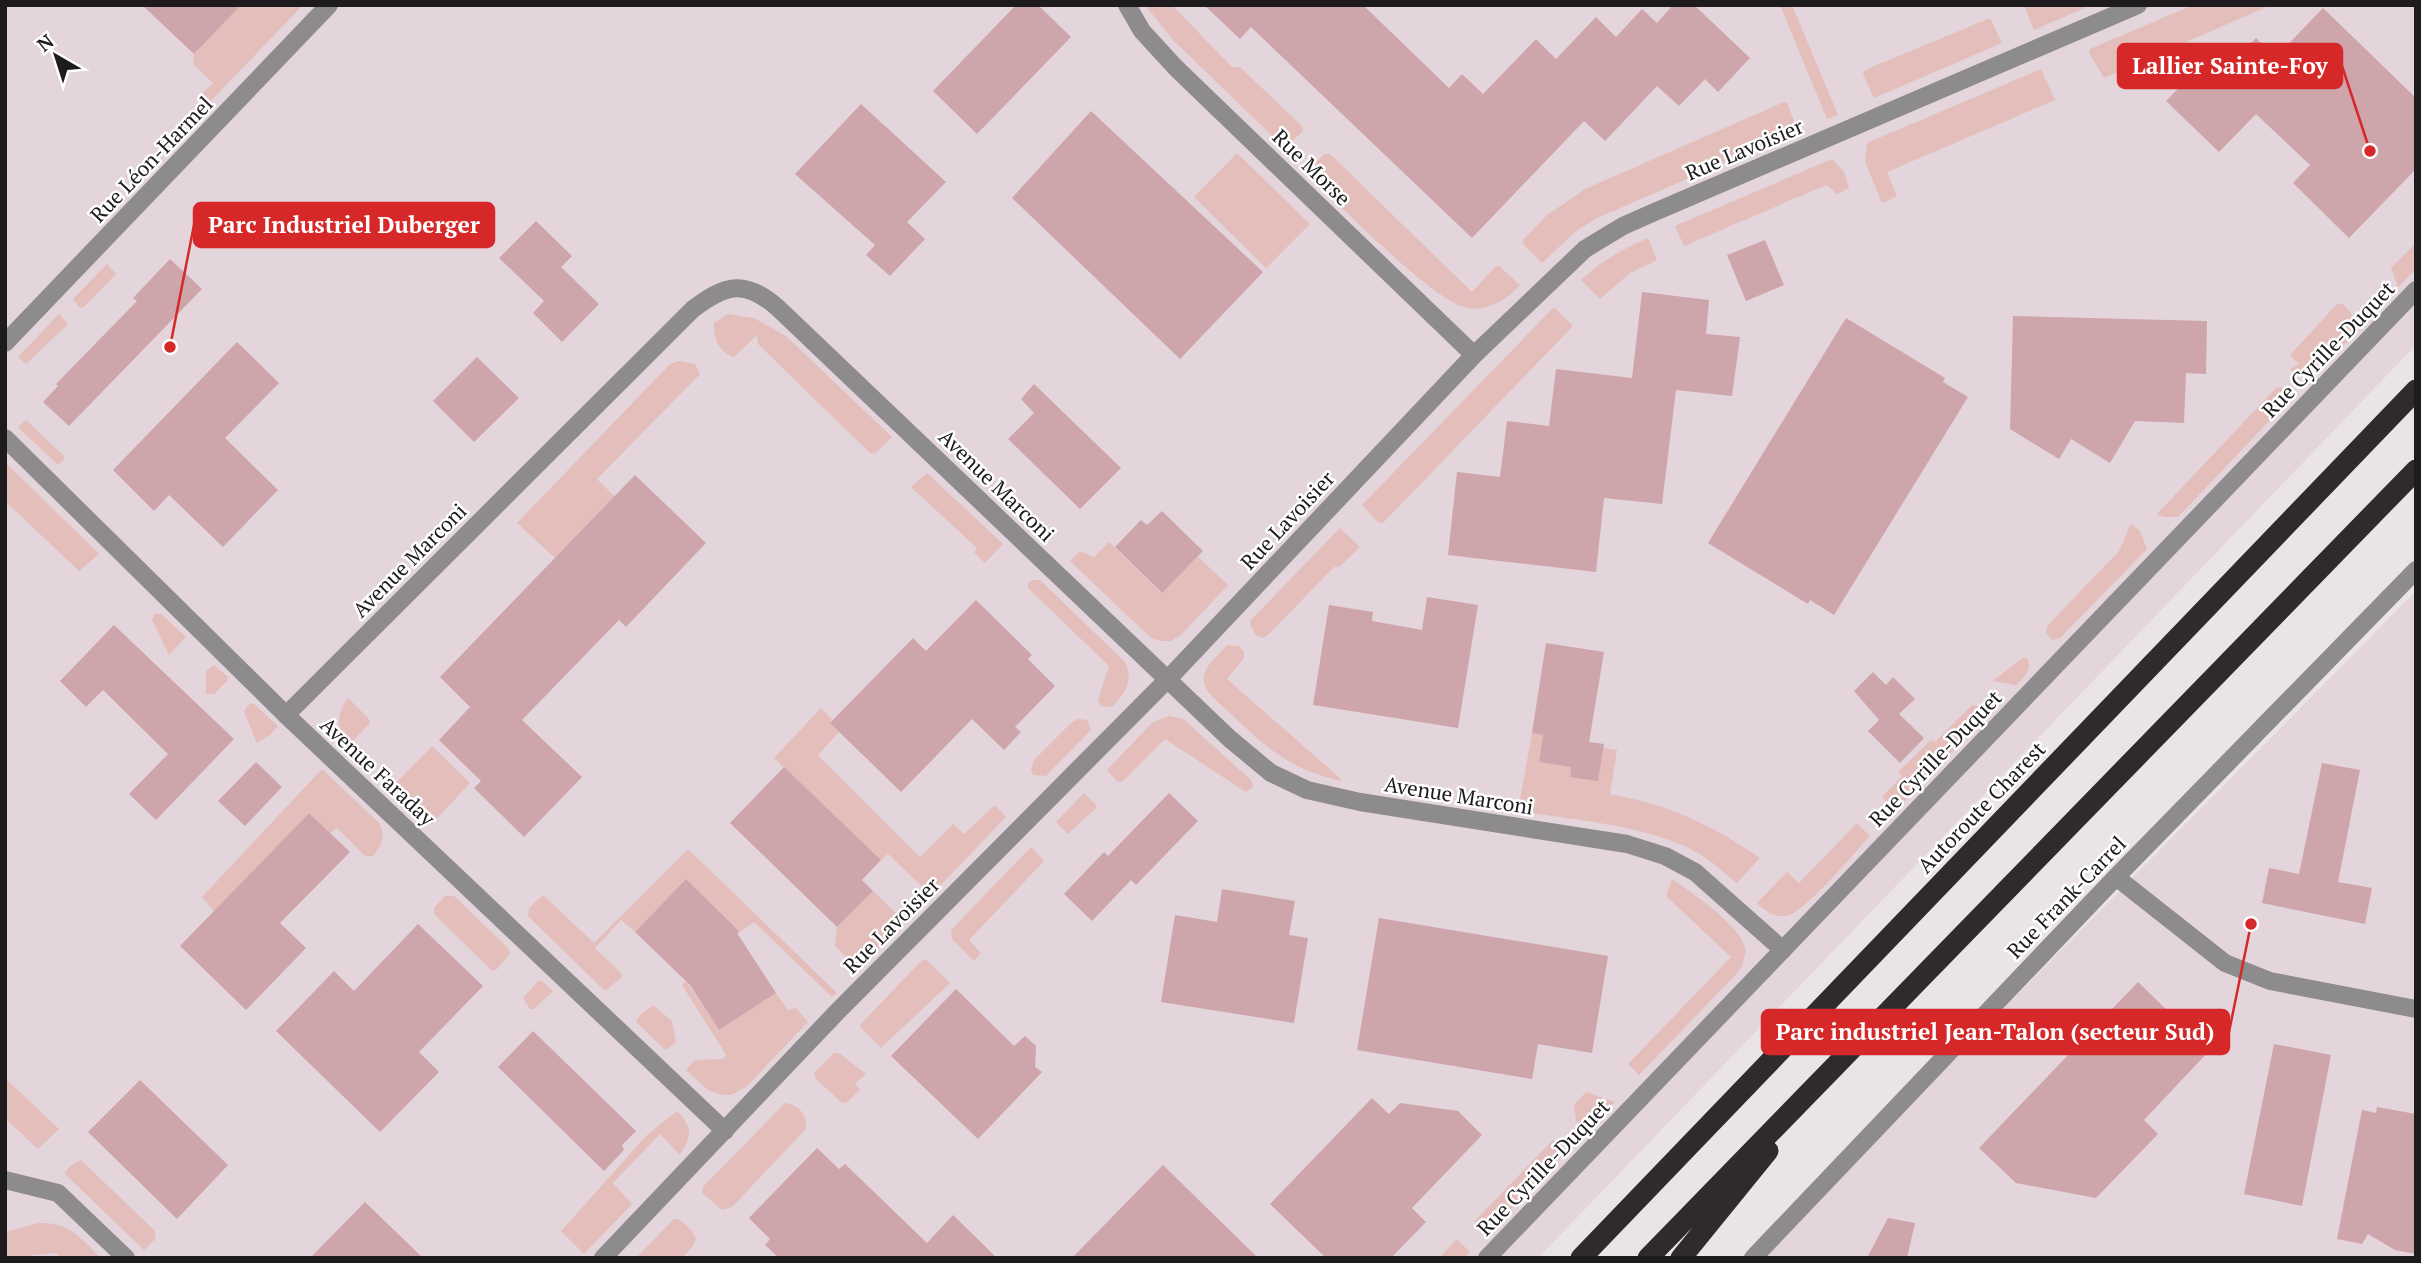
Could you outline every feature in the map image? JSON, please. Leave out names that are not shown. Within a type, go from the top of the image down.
[{"type":"highway","name":"Autoroute Charest","points":[[1581,1258],[2416,390]]},
{"type":"highway","points":[[1648,1258],[2416,470]]},
{"type":"highway","points":[[1681,1258],[1859,1039]]},
{"type":"street","name":"Rue Léon-Harmel","points":[[5,344],[329,5]]},
{"type":"street","name":"Rue Morse","points":[[1127,5],[1142,31],[1176,68],[1474,355]]},
{"type":"street","name":"Rue Lavoisier","points":[[603,1258],[836,1013],[1168,679],[1474,355],[1585,249],[1623,226],[2138,5]]},
{"type":"street","name":"Avenue Marconi","points":[[286,715],[693,309],[715,292],[731,288],[747,290],[763,295],[1230,738],[1271,773],[1307,790],[1360,802],[1627,844],[1665,856],[1695,872],[1783,950]]},
{"type":"street","name":"Rue Cyrille-Duquet","points":[[1487,1258],[2416,290]]},
{"type":"street","name":"Avenue Faraday","points":[[5,438],[286,715],[725,1131]]},
{"type":"street","name":"Rue Frank-Carrel","points":[[1753,1258],[2116,877],[2416,570]]},
{"type":"street","points":[[2116,877],[2225,963],[2270,981],[2416,1009]]},
{"type":"street","points":[[5,1180],[58,1193],[126,1258]]},
{"type":"shaded area","points":[[5,5],[2416,5],[2416,345],[1538,1258],[5,1258]]},
{"type":"shaded area","points":[[241,5],[303,5],[208,104],[200,96],[213,83],[193,64],[194,54]]},
{"type":"shaded area","points":[[1145,5],[1172,5],[1232,67],[1240,67],[1302,126],[1303,131],[1285,148],[1174,41]]},
{"type":"shaded area","points":[[1780,5],[1792,5],[1838,115],[1827,119]]},
{"type":"shaded area","points":[[2024,5],[2091,5],[2034,30]]},
{"type":"shaded area","points":[[2193,5],[2271,5],[2104,78],[2089,53],[2090,49]]},
{"type":"shaded area","points":[[1990,18],[2002,43],[1874,98],[1863,74],[1865,70]]},
{"type":"shaded area","points":[[2041,69],[2055,100],[1887,172],[1897,196],[1882,203],[1865,162],[1867,143]]},
{"type":"shaded area","points":[[1787,103],[1798,131],[1597,218],[1576,231],[1542,263],[1523,244],[1523,240],[1546,216],[1585,189]]},
{"type":"shaded area","points":[[1237,153],[1310,224],[1266,268],[1194,197]]},
{"type":"shaded area","points":[[1324,154],[1330,154],[1472,292],[1499,266],[1520,285],[1497,303],[1483,308],[1468,308],[1433,289],[1386,249],[1306,173]]},
{"type":"shaded area","points":[[1832,159],[1844,172],[1849,188],[1837,194],[1826,185],[1684,246],[1675,226]]},
{"type":"shaded area","points":[[1648,238],[1657,260],[1630,273],[1600,299],[1581,280],[1613,256]]},
{"type":"shaded area","points":[[2416,243],[2416,269],[2398,287],[2391,268]]},
{"type":"shaded area","points":[[107,264],[116,274],[80,308],[73,299]]},
{"type":"shaded area","points":[[2337,304],[2343,304],[2362,326],[2313,378],[2293,372],[2290,369],[2299,364],[2290,355]]},
{"type":"shaded area","points":[[1554,307],[1573,326],[1383,523],[1378,522],[1362,505]]},
{"type":"shaded area","points":[[59,314],[68,324],[26,364],[18,357]]},
{"type":"shaded area","points":[[728,314],[754,318],[786,336],[892,437],[876,453],[870,453],[758,344],[757,335],[734,357],[724,352],[716,339],[714,323]]},
{"type":"shaded area","points":[[679,361],[695,364],[700,374],[597,479],[615,497],[555,558],[517,523],[670,364]]},
{"type":"shaded area","points":[[2281,387],[2292,397],[2178,517],[2163,517],[2157,514],[2276,388]]},
{"type":"shaded area","points":[[26,420],[64,456],[58,465],[18,427]]},
{"type":"shaded area","points":[[5,462],[99,554],[79,571],[5,501]]},
{"type":"shaded area","points":[[927,473],[1003,544],[985,563],[974,552],[977,548],[911,487]]},
{"type":"shaded area","points":[[2131,524],[2140,531],[2147,549],[2060,638],[2052,640],[2046,633],[2048,625],[2119,551]]},
{"type":"shaded area","points":[[1340,528],[1360,547],[1339,567],[1334,567],[1269,634],[1263,638],[1256,635],[1250,625],[1251,620]]},
{"type":"shaded area","points":[[1109,542],[1161,593],[1198,557],[1228,585],[1181,635],[1171,641],[1151,638],[1070,561],[1080,551],[1094,557]]},
{"type":"shaded area","points":[[1040,580],[1125,662],[1129,675],[1127,686],[1112,707],[1101,706],[1098,700],[1109,666],[1028,588],[1028,583]]},
{"type":"shaded area","points":[[2416,591],[2416,1258],[1757,1258]]},
{"type":"shaded area","points":[[154,614],[161,614],[186,637],[169,655],[152,620]]},
{"type":"shaded area","points":[[1227,645],[1239,646],[1244,652],[1244,658],[1227,679],[1341,781],[1291,763],[1253,735],[1209,693],[1204,676]]},
{"type":"shaded area","points":[[2022,658],[2027,658],[2029,662],[2028,670],[2016,685],[1993,681]]},
{"type":"shaded area","points":[[214,665],[228,677],[227,681],[214,694],[206,694],[206,671]]},
{"type":"shaded area","points":[[348,698],[370,723],[350,744],[339,728],[341,710]]},
{"type":"shaded area","points":[[249,704],[254,704],[278,726],[257,743],[244,712]]},
{"type":"shaded area","points":[[1972,705],[1987,708],[1990,712],[1896,810],[1882,797],[1902,776],[1898,772],[1931,740],[1935,742]]},
{"type":"shaded area","points":[[821,708],[839,732],[818,755],[920,857],[953,824],[964,834],[995,805],[1006,817],[931,895],[888,854],[881,860],[774,758]]},
{"type":"shaded area","points":[[1169,716],[1183,719],[1252,781],[1253,787],[1246,792],[1165,739],[1122,782],[1118,782],[1107,770],[1152,723]]},
{"type":"shaded area","points":[[1078,719],[1087,720],[1091,730],[1046,776],[1033,775],[1031,769],[1034,760]]},
{"type":"shaded area","points":[[1532,733],[1543,735],[1539,762],[1571,767],[1570,777],[1603,748],[1617,750],[1610,794],[1689,817],[1760,858],[1737,883],[1698,853],[1657,836],[1611,825],[1518,811]]},
{"type":"shaded area","points":[[432,746],[470,783],[432,824],[393,786]]},
{"type":"shaded area","points":[[322,769],[379,823],[382,840],[373,856],[365,856],[337,828],[330,833],[309,813],[214,911],[202,897]]},
{"type":"shaded area","points":[[1084,793],[1096,808],[1068,834],[1056,822]]},
{"type":"shaded area","points":[[1857,823],[1870,836],[1805,905],[1786,916],[1777,916],[1757,903],[1787,872],[1799,883]]},
{"type":"shaded area","points":[[1031,847],[1044,861],[969,940],[981,953],[974,961],[952,939],[951,930]]},
{"type":"shaded area","points":[[688,849],[837,993],[832,997],[754,922],[740,932],[686,879],[635,932],[621,920],[595,948],[622,974],[621,978],[605,991],[528,916],[529,908],[543,895],[594,943]]},
{"type":"shaded area","points":[[1672,879],[1725,920],[1741,939],[1745,957],[1740,970],[1639,1075],[1628,1064],[1731,957],[1666,896]]},
{"type":"shaded area","points":[[873,891],[905,922],[859,970],[835,946],[837,927]]},
{"type":"shaded area","points":[[445,896],[454,896],[508,948],[510,954],[496,970],[491,970],[434,914],[434,908]]},
{"type":"shaded area","points":[[926,959],[950,983],[881,1048],[860,1025],[921,961]]},
{"type":"shaded area","points":[[538,981],[542,981],[553,991],[534,1009],[530,1009],[523,998]]},
{"type":"shaded area","points":[[686,981],[719,1030],[776,993],[788,1010],[796,1008],[808,1022],[746,1087],[731,1095],[722,1095],[708,1090],[686,1070],[695,1060],[722,1059],[727,1056],[682,985]]},
{"type":"shaded area","points":[[653,1005],[672,1021],[676,1043],[665,1050],[636,1022],[640,1015]]},
{"type":"shaded area","points":[[834,1053],[839,1053],[866,1074],[855,1084],[860,1090],[846,1103],[841,1102],[816,1079],[814,1073]]},
{"type":"shaded area","points":[[5,1078],[59,1129],[38,1149],[5,1118]]},
{"type":"shaded area","points":[[1586,1092],[1615,1102],[1587,1130],[1576,1121],[1574,1105]]},
{"type":"shaded area","points":[[785,1103],[802,1112],[806,1120],[805,1130],[732,1207],[722,1210],[702,1193],[703,1187]]},
{"type":"shaded area","points":[[677,1111],[689,1132],[680,1155],[660,1134],[613,1183],[632,1204],[584,1254],[561,1231],[647,1135]]},
{"type":"shaded area","points":[[1553,1140],[1566,1152],[1488,1233],[1475,1221]]},
{"type":"shaded area","points":[[81,1160],[154,1230],[156,1238],[144,1250],[65,1174],[67,1169]]},
{"type":"shaded area","points":[[674,1219],[679,1219],[692,1231],[696,1239],[682,1258],[636,1258]]},
{"type":"shaded area","points":[[39,1223],[67,1228],[101,1258],[61,1258],[56,1253],[5,1258],[5,1232]]},
{"type":"shaded area","points":[[1457,1239],[1470,1252],[1464,1258],[1439,1258]]},
{"type":"building","points":[[142,5],[241,5],[194,54]]},
{"type":"building","points":[[1016,5],[1038,5],[1071,37],[977,134],[933,91]]},
{"type":"building","points":[[1204,5],[1363,5],[1449,88],[1462,74],[1483,94],[1536,39],[1556,59],[1596,17],[1616,37],[1642,9],[1657,23],[1673,5],[1694,5],[1750,58],[1718,92],[1705,79],[1679,106],[1657,86],[1605,141],[1584,121],[1472,238],[1251,27],[1240,39]]},
{"type":"building","points":[[2323,8],[2416,98],[2416,169],[2349,238],[2293,183],[2310,165],[2256,114],[2219,152],[2166,101],[2214,52],[2228,66],[2256,38],[2276,57]]},
{"type":"building","points":[[861,104],[946,182],[907,222],[925,239],[890,276],[866,255],[875,245],[795,174]]},
{"type":"building","points":[[1091,111],[1263,272],[1180,359],[1012,198]]},
{"type":"building","points":[[536,221],[572,256],[561,267],[599,304],[562,342],[533,313],[544,301],[499,258]]},
{"type":"building","points":[[1765,240],[1784,285],[1746,301],[1727,255]]},
{"type":"building","points":[[170,259],[202,289],[69,426],[43,402],[58,386],[56,384],[137,301],[133,298]]},
{"type":"building","points":[[1642,292],[1709,300],[1706,334],[1740,337],[1732,396],[1676,390],[1662,504],[1604,498],[1596,572],[1448,555],[1457,472],[1500,477],[1507,421],[1549,426],[1556,369],[1632,378]]},
{"type":"building","points":[[2013,316],[2207,321],[2206,374],[2186,373],[2184,423],[2135,421],[2110,463],[2071,439],[2059,459],[2010,429]]},
{"type":"building","points":[[1846,318],[1945,378],[1943,382],[1968,397],[1834,615],[1810,600],[1808,604],[1708,543]]},
{"type":"building","points":[[237,342],[279,383],[225,438],[278,490],[223,547],[169,495],[154,511],[113,470]]},
{"type":"building","points":[[477,357],[519,398],[474,442],[433,401]]},
{"type":"building","points":[[1034,384],[1121,468],[1080,509],[1008,439],[1034,413],[1021,399]]},
{"type":"building","points":[[635,475],[706,543],[626,627],[619,620],[522,720],[582,777],[524,837],[474,788],[481,781],[439,740],[470,707],[440,677]]},
{"type":"building","points":[[1162,511],[1203,551],[1162,593],[1115,547],[1141,520],[1147,525]]},
{"type":"building","points":[[1427,597],[1478,605],[1458,728],[1313,705],[1329,605],[1373,612],[1372,621],[1422,630]]},
{"type":"building","points":[[976,600],[1032,655],[1028,659],[1055,686],[1015,727],[1021,732],[1004,750],[972,719],[901,792],[830,723],[913,638],[926,651]]},
{"type":"building","points":[[114,625],[234,739],[156,820],[129,794],[168,754],[103,690],[86,707],[60,681]]},
{"type":"building","points":[[1546,643],[1604,652],[1589,742],[1604,744],[1598,781],[1570,777],[1571,767],[1539,762],[1543,735],[1532,733]]},
{"type":"building","points":[[1873,672],[1886,685],[1893,677],[1915,699],[1899,714],[1924,738],[1900,763],[1868,731],[1879,720],[1854,691]]},
{"type":"building","points":[[256,762],[282,787],[245,826],[218,801]]},
{"type":"building","points":[[2322,763],[2360,770],[2338,882],[2372,888],[2365,924],[2262,903],[2269,868],[2299,874]]},
{"type":"building","points":[[784,767],[881,860],[862,880],[873,891],[837,927],[730,823]]},
{"type":"building","points":[[1169,793],[1198,821],[1136,885],[1131,880],[1092,921],[1064,894],[1104,852],[1108,856]]},
{"type":"building","points":[[309,813],[350,852],[280,923],[306,948],[246,1010],[180,946]]},
{"type":"building","points":[[686,879],[740,932],[737,933],[776,993],[719,1030],[690,985],[635,932]]},
{"type":"building","points":[[1222,889],[1295,901],[1289,935],[1308,938],[1294,1023],[1161,1002],[1175,915],[1217,922]]},
{"type":"building","points":[[1379,918],[1608,956],[1592,1053],[1538,1044],[1532,1079],[1357,1050]]},
{"type":"building","points":[[418,924],[483,986],[419,1052],[439,1072],[380,1132],[276,1031],[334,971],[354,991]]},
{"type":"building","points":[[2138,982],[2209,1051],[2144,1120],[2158,1134],[2096,1198],[2016,1183],[1979,1148]]},
{"type":"building","points":[[956,989],[1014,1046],[1025,1036],[1036,1046],[1035,1067],[1042,1072],[978,1139],[891,1056]]},
{"type":"building","points":[[533,1031],[636,1131],[622,1145],[624,1150],[604,1171],[498,1067]]},
{"type":"building","points":[[2274,1044],[2331,1055],[2302,1206],[2244,1194]]},
{"type":"building","points":[[140,1080],[228,1165],[177,1219],[88,1132]]},
{"type":"building","points":[[1372,1098],[1389,1114],[1400,1103],[1458,1111],[1482,1135],[1412,1208],[1426,1222],[1391,1258],[1326,1258],[1270,1204]]},
{"type":"building","points":[[2377,1107],[2416,1114],[2416,1254],[2395,1250],[2368,1234],[2362,1244],[2337,1239],[2362,1110],[2376,1113]]},
{"type":"building","points":[[817,1148],[839,1169],[845,1164],[927,1243],[953,1215],[997,1258],[779,1258],[765,1245],[770,1239],[749,1218]]},
{"type":"building","points":[[1163,1165],[1258,1258],[1072,1258]]},
{"type":"building","points":[[365,1202],[423,1258],[310,1258]]},
{"type":"building","points":[[1888,1218],[1915,1223],[1907,1258],[1867,1258]]},
{"type":"place","name":"Lallier Sainte-Foy","points":[[2370,151]]},
{"type":"place","name":"Parc Industriel Duberger","points":[[170,347]]},
{"type":"place","name":"Parc industriel Jean-Talon (secteur Sud)","points":[[2251,924]]}]
